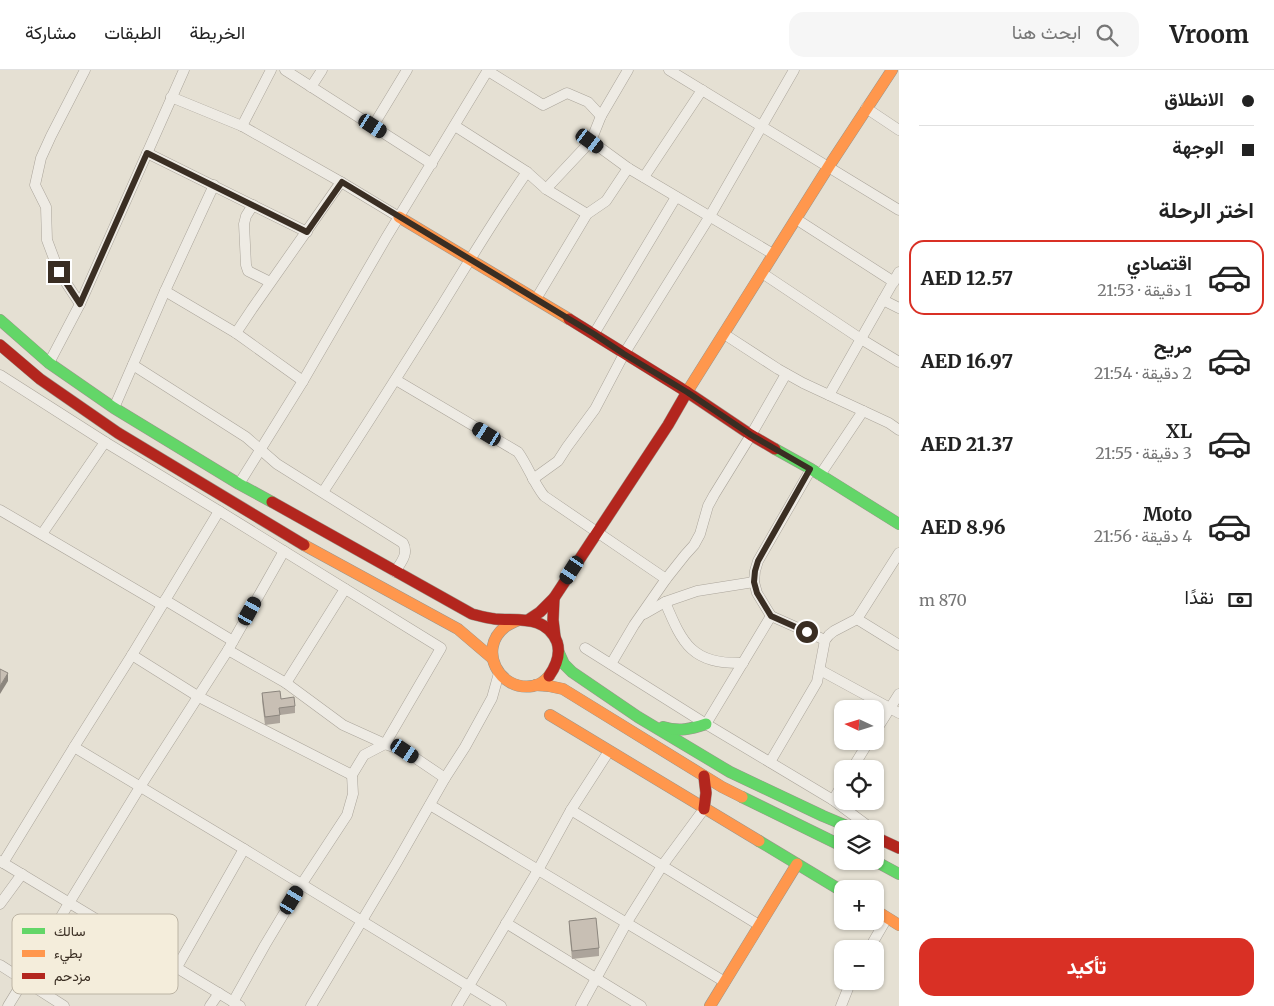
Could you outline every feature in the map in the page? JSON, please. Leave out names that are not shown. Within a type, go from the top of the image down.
[{"type":"main road","points":[[554,598],[553,620],[559,653],[555,670],[543,682],[536,685],[528,687],[511,684],[504,679],[494,666],[492,649],[498,634],[511,623],[540,612],[554,598],[668,425],[773,254],[892,70]]},
{"type":"main road","points":[[399,217],[536,298],[687,392],[751,435],[899,524]]},
{"type":"main road","points":[[0,320],[49,363],[114,408],[239,484],[472,614],[487,618],[536,622],[550,630],[555,637]]},
{"type":"main road","points":[[0,345],[40,379],[118,433],[296,541],[458,629],[492,658]]},
{"type":"main road","points":[[559,653],[564,664],[572,672],[638,717],[730,772],[834,821]]},
{"type":"main road","points":[[536,685],[563,689],[722,787],[834,842]]},
{"type":"main road","points":[[550,715],[834,886]]},
{"type":"main road","points":[[638,717],[677,731],[706,724]]},
{"type":"main road","points":[[704,776],[706,793],[704,809]]},
{"type":"main road","points":[[884,840],[897,844]]},
{"type":"main road","points":[[710,1006],[796,864]]},
{"type":"main road","points":[[884,866],[899,874]]},
{"type":"main road","points":[[884,916],[899,925]]},
{"type":"street","points":[[80,304],[59,272],[47,240],[46,207],[35,185],[41,158],[85,70]]},
{"type":"street","points":[[49,363],[80,304],[184,70]]},
{"type":"street","points":[[242,126],[271,70]]},
{"type":"street","points":[[285,70],[432,164]]},
{"type":"street","points":[[311,87],[322,70]]},
{"type":"street","points":[[373,126],[407,70]]},
{"type":"street","points":[[239,484],[303,381],[488,70],[543,105],[567,93],[588,102],[601,116]]},
{"type":"street","points":[[546,189],[590,141],[601,116],[628,70]]},
{"type":"street","points":[[669,70],[899,210]]},
{"type":"street","points":[[533,479],[558,461],[567,446],[595,410],[624,354],[710,216],[794,70]]},
{"type":"street","points":[[644,178],[702,90]]},
{"type":"street","points":[[171,97],[242,126],[342,182],[399,217]]},
{"type":"street","points":[[866,108],[899,130]]},
{"type":"street","points":[[454,126],[527,172],[546,189],[587,214]]},
{"type":"street","points":[[590,141],[644,178],[773,254]]},
{"type":"street","points":[[147,153],[307,232]]},
{"type":"street","points":[[536,298],[587,214],[606,201],[628,168]]},
{"type":"street","points":[[322,492],[396,380],[488,230],[527,172]]},
{"type":"street","points":[[236,333],[342,182]]},
{"type":"street","points":[[114,408],[165,291],[214,186]]},
{"type":"street","points":[[594,334],[676,197]]},
{"type":"street","points":[[254,205],[246,216],[244,224],[246,265],[248,271],[270,282]]},
{"type":"street","points":[[796,219],[894,282]]},
{"type":"street","points":[[829,395],[899,272]]},
{"type":"street","points":[[762,273],[899,362]]},
{"type":"street","points":[[165,291],[236,333],[303,381]]},
{"type":"street","points":[[883,300],[899,308]]},
{"type":"street","points":[[724,334],[786,374],[889,423],[899,430]]},
{"type":"street","points":[[133,365],[246,437],[271,459],[403,543],[406,549],[405,556],[395,572]]},
{"type":"street","points":[[611,664],[666,579],[694,545],[700,534],[711,500],[786,374]]},
{"type":"street","points":[[0,375],[105,442],[219,510],[441,648],[385,744],[364,755],[352,775],[353,794],[347,814],[265,945],[236,1004],[178,967]]},
{"type":"street","points":[[396,380],[518,452],[544,496],[666,579]]},
{"type":"street","points":[[826,640],[771,616],[757,593],[754,582],[755,571],[758,561],[815,472],[863,411]]},
{"type":"street","points":[[42,534],[105,442]]},
{"type":"street","points":[[0,510],[163,603],[231,645],[343,725],[405,751],[445,778]]},
{"type":"street","points":[[88,914],[2,862],[132,655],[219,510]]},
{"type":"street","points":[[63,914],[140,787],[231,645],[284,551]]},
{"type":"street","points":[[770,762],[817,682],[826,640],[829,635],[857,619],[899,553]]},
{"type":"street","points":[[641,616],[666,602],[696,591],[754,582]]},
{"type":"street","points":[[286,683],[345,589]]},
{"type":"street","points":[[666,602],[679,634],[688,646],[709,660],[723,663],[743,663]]},
{"type":"street","points":[[706,724],[771,616]]},
{"type":"street","points":[[857,619],[899,645]]},
{"type":"street","points":[[585,648],[706,724],[833,800],[860,820]]},
{"type":"street","points":[[132,655],[199,696],[352,775]]},
{"type":"street","points":[[820,670],[894,711]]},
{"type":"street","points":[[310,1006],[465,747],[492,698],[499,673]]},
{"type":"street","points":[[492,698],[511,684]]},
{"type":"street","points":[[884,722],[894,711],[899,694]]},
{"type":"street","points":[[74,747],[501,1006]]},
{"type":"street","points":[[457,1006],[538,870],[571,810],[609,751]]},
{"type":"street","points":[[430,805],[725,982]]},
{"type":"street","points":[[581,1006],[627,922],[662,866],[704,809]]},
{"type":"street","points":[[571,810],[759,924]]},
{"type":"street","points":[[884,836],[897,844]]},
{"type":"street","points":[[178,964],[244,849]]},
{"type":"street","points":[[0,904],[22,874]]},
{"type":"street","points":[[874,940],[887,918]]},
{"type":"street","points":[[506,923],[642,1006]]},
{"type":"street","points":[[0,965],[12,972]]},
{"type":"street","points":[[841,1006],[847,990]]},
{"type":"street","points":[[8,1006],[15,994]]},
{"type":"street","points":[[46,994],[64,1006]]},
{"type":"street","points":[[210,1006],[219,994]]},
{"type":"building","points":[[0,669],[8,673],[0,686]]},
{"type":"building","points":[[280,691],[281,699],[294,697],[295,706],[279,708],[280,715],[265,717],[262,693]]},
{"type":"building","points":[[596,918],[599,948],[572,951],[569,921]]},
{"type":"traffic: fast","points":[[0,320],[49,363],[114,408],[272,502]]},
{"type":"traffic: fast","points":[[775,449],[811,469],[899,524]]},
{"type":"traffic: fast","points":[[559,653],[564,664],[572,672],[638,717],[730,772],[834,821]]},
{"type":"traffic: fast","points":[[663,727],[685,729],[706,724]]},
{"type":"traffic: fast","points":[[742,797],[834,842]]},
{"type":"traffic: fast","points":[[759,841],[834,886]]},
{"type":"traffic: fast","points":[[884,866],[899,874]]},
{"type":"traffic: slow","points":[[687,392],[829,166],[892,70]]},
{"type":"traffic: slow","points":[[399,217],[569,319]]},
{"type":"traffic: slow","points":[[304,545],[458,629],[492,658]]},
{"type":"traffic: slow","points":[[519,620],[505,627],[497,636],[493,646],[493,657],[496,667],[502,676],[510,682],[521,686],[537,685],[549,676]]},
{"type":"traffic: slow","points":[[536,685],[563,689],[722,787],[742,797]]},
{"type":"traffic: slow","points":[[550,715],[759,841]]},
{"type":"traffic: slow","points":[[710,1006],[797,864]]},
{"type":"traffic: slow","points":[[884,916],[899,925]]},
{"type":"traffic: jam","points":[[569,319],[775,449]]},
{"type":"traffic: jam","points":[[0,345],[40,379],[118,433],[304,545]]},
{"type":"traffic: jam","points":[[528,620],[540,612],[554,598],[668,425],[687,392]]},
{"type":"traffic: jam","points":[[272,502],[472,614],[486,618],[531,621],[546,627],[557,642],[558,651],[556,664],[549,676]]},
{"type":"traffic: jam","points":[[554,598],[553,620],[555,637]]},
{"type":"traffic: jam","points":[[704,776],[706,793],[704,809]]},
{"type":"traffic: jam","points":[[884,841],[899,848]]},
{"type":"route","points":[[59,272],[80,304],[147,153],[307,232],[342,182],[536,298],[687,392],[751,435],[810,469],[758,561],[754,582],[761,602],[771,616],[807,632]]}]
